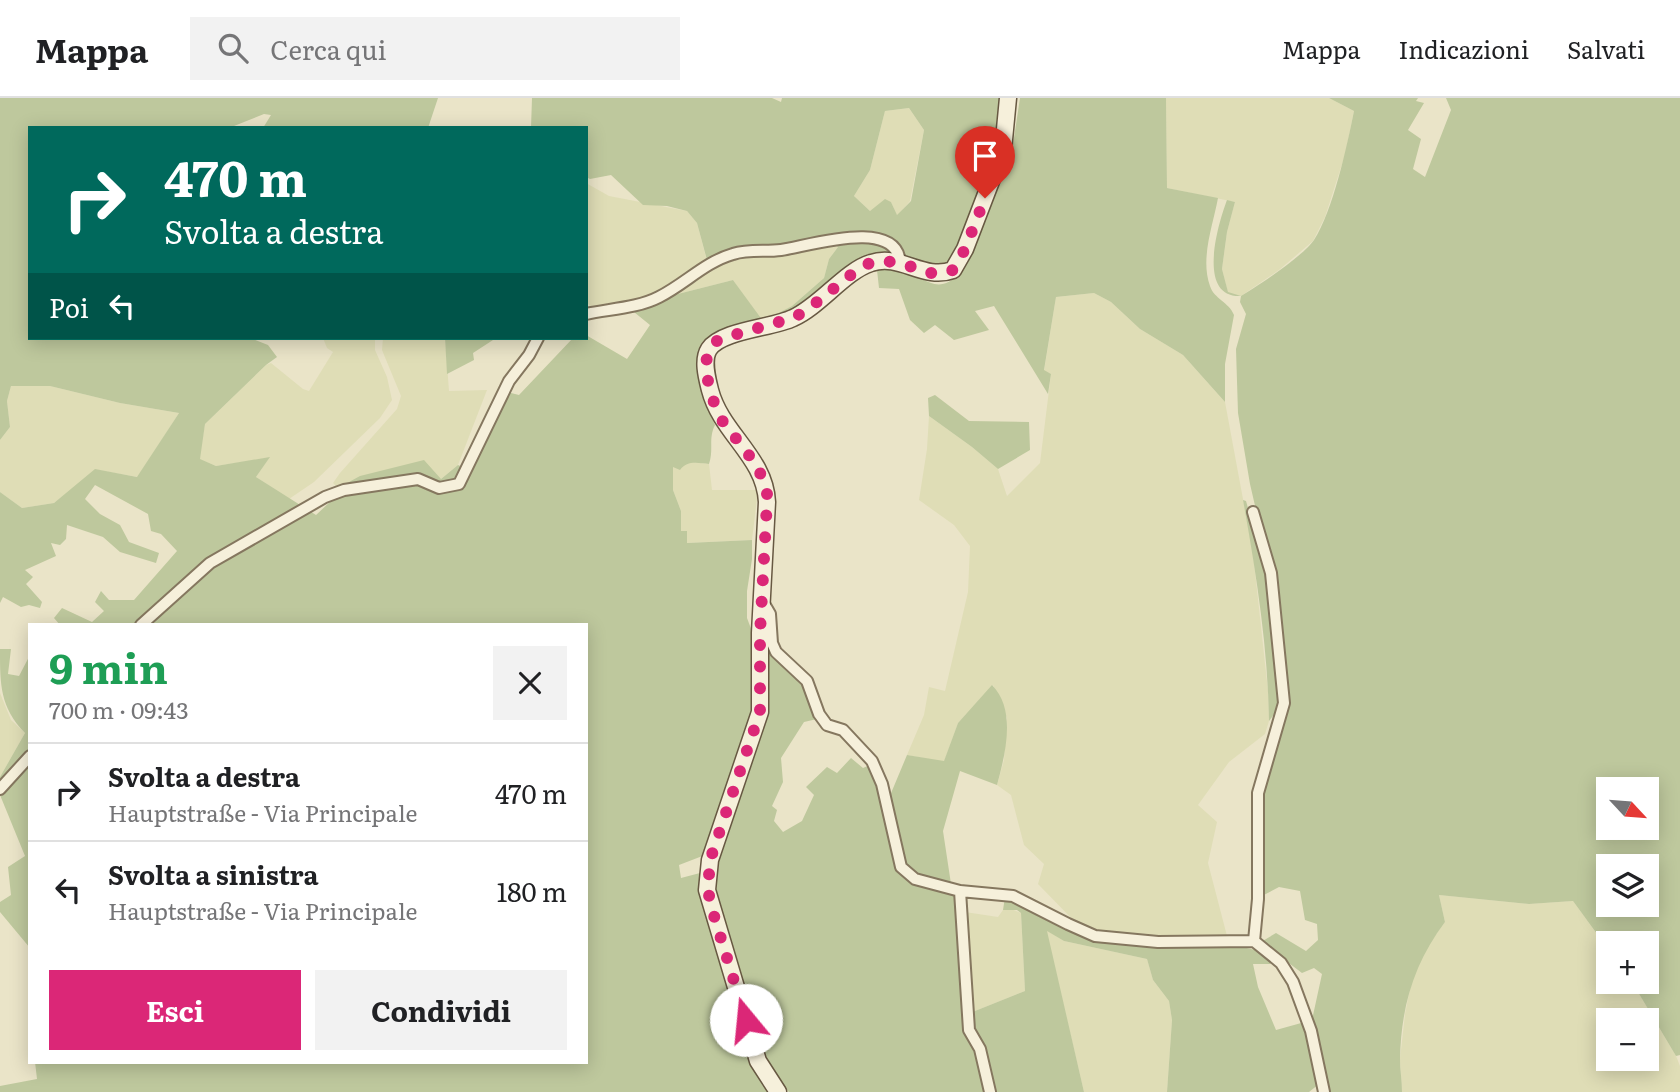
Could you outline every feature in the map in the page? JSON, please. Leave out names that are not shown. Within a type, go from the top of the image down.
[{"type":"main road","points":[[778,1092],[758,1061],[708,890],[710,860],[760,712],[767,493],[758,467],[721,419],[713,400],[706,362],[709,350],[717,341],[793,318],[870,263],[900,263],[934,274],[953,270],[959,262],[1003,150],[1008,98]]},
{"type":"street","points":[[588,314],[639,304],[659,297],[715,260],[735,253],[782,250],[844,239],[874,237],[886,240],[895,247],[900,263]]},
{"type":"street","points":[[143,623],[210,563],[325,497],[344,490],[418,479],[439,488],[458,484],[509,381],[537,340]]},
{"type":"street","points":[[1253,512],[1271,573],[1284,703],[1258,793],[1258,899],[1254,941]]},
{"type":"street","points":[[762,600],[770,614],[772,643],[776,652],[807,681],[819,714],[827,725],[842,730],[872,761],[882,784],[901,867],[915,879],[960,891],[1013,896],[1095,936],[1158,942],[1254,941],[1281,963],[1293,982],[1311,1031],[1324,1092]]},
{"type":"street","points":[[0,789],[28,758]]},
{"type":"street","points":[[960,891],[969,1030],[981,1049],[990,1092]]},
{"type":"shaded area","points":[[1166,98],[1329,98],[1354,111],[1345,155],[1325,217],[1313,241],[1279,270],[1241,296],[1228,293],[1222,269],[1227,232],[1235,202],[1167,188]]},
{"type":"shaded area","points":[[909,108],[924,130],[910,201],[897,216],[891,202],[870,211],[854,196],[870,170],[885,111]]},
{"type":"shaded area","points":[[588,184],[609,196],[687,211],[697,223],[707,261],[657,294],[639,301],[593,310],[588,304]]},
{"type":"shaded area","points":[[834,244],[838,247],[829,259],[824,278],[792,306],[763,322],[733,280],[666,297],[718,262],[735,255]]},
{"type":"shaded area","points":[[1094,293],[1111,302],[1140,329],[1183,355],[1225,402],[1253,553],[1269,721],[1265,734],[1229,762],[1198,805],[1217,822],[1208,863],[1227,936],[1161,939],[1095,930],[1076,923],[1038,884],[1044,864],[1024,845],[1011,795],[997,785],[1004,760],[1007,718],[993,685],[958,723],[944,762],[907,755],[924,715],[929,687],[945,691],[968,592],[970,546],[954,525],[919,500],[929,416],[998,469],[1007,496],[1040,463],[1051,374],[1044,371],[1056,297]]},
{"type":"shaded area","points":[[324,340],[375,340],[375,350],[387,377],[392,400],[380,418],[314,482],[289,499],[256,477],[269,458],[216,466],[199,459],[205,424],[266,365],[271,363],[309,391],[333,352],[327,348]]},
{"type":"shaded area","points":[[383,340],[445,340],[449,391],[487,390],[458,465],[441,479],[338,488],[333,483],[340,473],[397,409],[401,396],[382,350]]},
{"type":"shaded area","points":[[11,386],[50,386],[120,403],[179,413],[138,477],[97,470],[54,503],[22,508],[0,492],[0,440],[10,427],[7,401]]},
{"type":"shaded area","points":[[692,462],[709,464],[712,490],[758,490],[752,540],[686,543],[686,531],[681,532],[681,511],[673,490],[673,466]]},
{"type":"shaded area","points":[[0,693],[11,720],[25,733],[0,777]]},
{"type":"shaded area","points":[[1439,895],[1529,904],[1573,901],[1596,933],[1596,994],[1639,994],[1647,1008],[1596,1008],[1596,1071],[1659,1071],[1659,1027],[1680,1066],[1680,1092],[1402,1092],[1400,1059],[1405,1014],[1412,978],[1428,945],[1445,922]]},
{"type":"shaded area","points":[[1011,909],[1021,913],[1025,991],[970,1013],[970,965],[965,912],[998,917],[1003,910]]},
{"type":"shaded area","points":[[1046,930],[1064,941],[1147,959],[1153,980],[1169,1001],[1172,1020],[1167,1092],[1084,1092]]},
{"type":"green space","points":[[0,98],[438,98],[429,126],[264,126],[271,115],[264,114],[234,126],[28,126],[28,340],[255,340],[268,345],[277,357],[205,424],[200,459],[216,466],[270,457],[256,477],[316,515],[331,501],[338,488],[360,476],[424,460],[441,479],[458,465],[470,470],[507,392],[519,395],[571,340],[588,340],[588,336],[627,359],[650,325],[629,308],[657,304],[666,297],[733,280],[762,320],[720,330],[708,337],[701,347],[698,373],[715,425],[710,459],[709,464],[689,463],[680,470],[673,467],[673,490],[681,511],[681,531],[687,531],[687,543],[752,540],[747,618],[753,634],[755,683],[747,733],[705,855],[679,865],[681,878],[700,873],[741,1024],[759,1079],[768,1092],[0,1092],[0,1086],[37,1079],[35,1064],[588,1064],[588,623],[58,623],[54,618],[62,608],[92,622],[104,611],[95,602],[101,591],[109,600],[134,600],[177,551],[161,534],[151,531],[148,514],[95,485],[85,499],[100,514],[120,525],[129,542],[159,553],[156,563],[120,552],[103,537],[67,525],[66,539],[60,545],[51,543],[56,556],[25,570],[33,577],[26,584],[42,602],[40,608],[29,605],[21,607],[3,597],[0,603],[0,492],[22,508],[54,503],[95,469],[137,477],[179,413],[120,403],[50,386],[11,386],[7,401],[10,427],[0,440]]},
{"type":"green space","points":[[532,98],[772,98],[781,102],[782,98],[1002,98],[996,147],[986,177],[958,246],[944,265],[885,253],[865,257],[788,313],[766,319],[792,306],[824,278],[829,259],[838,247],[824,236],[707,260],[697,223],[687,211],[667,206],[643,205],[611,175],[588,178],[588,126],[531,126]],"holes":[[[909,108],[924,130],[911,201],[897,215],[891,202],[885,199],[870,211],[854,196],[870,170],[885,111]]]},
{"type":"green space","points":[[1020,98],[1166,98],[1167,188],[1218,198],[1206,265],[1212,290],[1234,315],[1225,364],[1225,402],[1183,355],[1140,329],[1111,302],[1094,293],[1056,297],[1044,370],[1051,374],[1048,394],[994,306],[975,311],[989,330],[954,340],[935,325],[924,333],[910,320],[899,289],[879,288],[877,270],[900,271],[938,284],[945,284],[961,272],[1012,151]]},
{"type":"green space","points":[[1329,98],[1418,98],[1416,101],[1424,103],[1408,130],[1421,139],[1413,169],[1425,177],[1451,110],[1446,98],[1680,98],[1680,1055],[1676,1056],[1659,1027],[1659,1008],[1647,1008],[1639,994],[1659,994],[1659,931],[1596,933],[1573,901],[1529,904],[1439,895],[1445,922],[1417,970],[1403,1021],[1400,1059],[1402,1092],[1328,1092],[1324,1080],[1309,1092],[1167,1092],[1172,1020],[1169,1001],[1153,980],[1147,959],[1064,941],[1047,931],[1084,1092],[995,1092],[986,1051],[970,1013],[1025,991],[1021,913],[1017,910],[1003,910],[1005,897],[1102,941],[1162,948],[1233,945],[1260,951],[1272,961],[1270,964],[1253,964],[1258,987],[1276,1030],[1312,1020],[1322,974],[1314,968],[1302,973],[1261,942],[1276,933],[1306,951],[1318,940],[1317,924],[1305,920],[1300,891],[1279,887],[1262,896],[1263,792],[1287,702],[1259,523],[1238,413],[1236,349],[1246,314],[1240,302],[1241,296],[1308,247],[1327,213],[1354,111]]},
{"type":"green space","points":[[1227,200],[1235,202],[1227,232],[1222,269],[1228,292],[1241,296],[1227,293],[1219,285],[1214,273],[1216,241]]},
{"type":"green space","points":[[445,340],[493,340],[473,353],[474,360],[447,374]]},
{"type":"green space","points":[[935,395],[969,421],[1029,422],[1030,450],[998,469],[929,416],[928,398]]},
{"type":"green space","points":[[1243,500],[1246,501],[1266,571],[1280,688],[1278,709],[1269,721],[1260,610]]},
{"type":"green space","points":[[767,647],[774,658],[804,683],[817,719],[804,722],[781,758],[783,782],[772,806],[777,810],[774,821],[783,832],[802,821],[814,795],[806,787],[827,767],[837,773],[851,758],[863,768],[870,765],[879,785],[896,871],[909,882],[955,895],[977,1049],[986,1092],[789,1092],[770,1074],[714,894],[714,868],[761,727]]},
{"type":"green space","points":[[0,649],[11,649],[8,674],[19,676],[28,659],[28,946],[0,912],[0,902],[11,895],[8,867],[25,856],[0,795],[0,777],[25,733],[6,704],[0,674]]},
{"type":"green space","points":[[992,685],[1000,695],[1007,720],[1006,747],[997,785],[960,771],[943,831],[951,884],[913,873],[904,864],[889,798],[907,755],[944,761],[958,723]]},
{"type":"route","points":[[746,1020],[711,906],[708,876],[710,860],[760,712],[760,633],[767,493],[758,467],[721,419],[713,400],[707,377],[706,362],[709,350],[717,341],[730,336],[793,318],[870,263],[900,263],[934,274],[953,270],[965,249],[985,198]]}]
